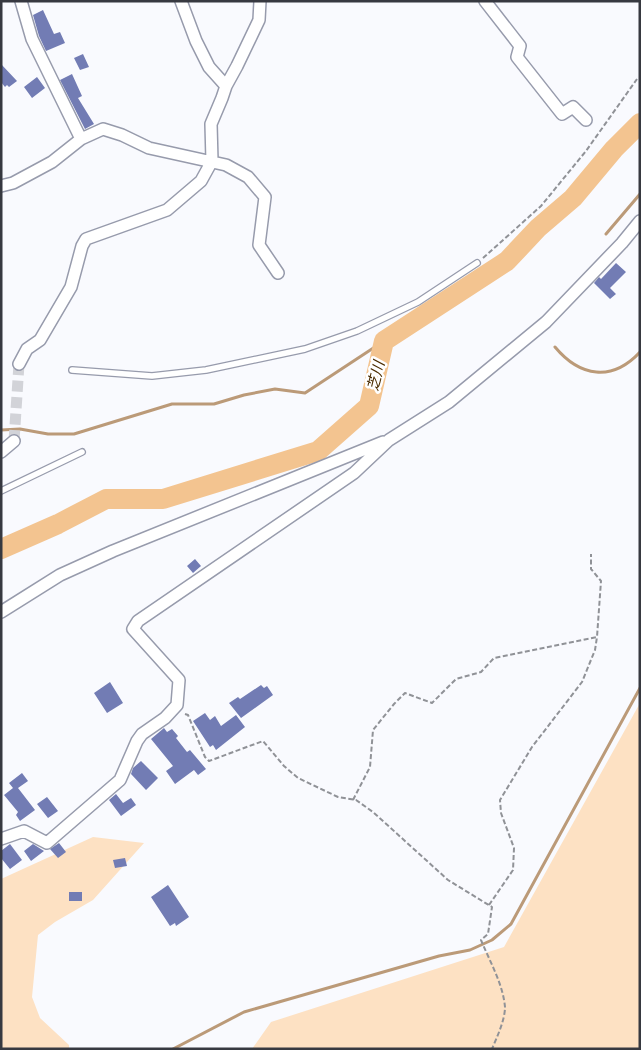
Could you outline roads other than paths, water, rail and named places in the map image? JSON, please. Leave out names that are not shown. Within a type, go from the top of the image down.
[{"type":"street","points":[[21,1],[32,39],[80,139]]},
{"type":"street","points":[[181,1],[196,41],[210,66],[226,86]]},
{"type":"street","points":[[19,364],[27,349],[40,340],[71,288],[82,246],[86,239],[168,210],[201,181],[212,161],[211,124],[226,86],[258,20],[260,1]]},
{"type":"street","points":[[485,1],[520,46],[518,57],[562,114],[573,107],[586,120]]},
{"type":"street","points":[[1,186],[12,183],[52,162],[80,139],[103,129],[122,135],[150,148],[226,165],[248,177],[264,197],[259,245],[278,273]]},
{"type":"street","points":[[1,839],[24,831],[47,843],[120,780],[142,734],[165,718],[177,705],[179,680],[133,629],[138,620],[354,473],[390,440],[449,402],[546,322],[622,243],[640,221]]},
{"type":"street","points":[[1,612],[60,575],[113,551],[390,440]]},
{"type":"street","points":[[1,452],[14,442]]},
{"type":"lane","points":[[72,370],[152,376],[206,370],[305,349],[357,331],[418,302],[477,263]]},
{"type":"lane","points":[[1,491],[82,452]]},
{"type":"waterway","name":"芝川","points":[[1,549],[58,524],[106,499],[163,499],[318,451],[369,406],[384,341],[507,261],[538,228],[573,198],[614,149],[640,123]]},
{"type":"waterway","points":[[606,234],[640,194]]},
{"type":"waterway","points":[[1,430],[20,429],[48,434],[74,434],[172,404],[214,404],[244,395],[275,389],[305,393],[384,341]]},
{"type":"waterway","points":[[555,347],[575,365],[585,370],[596,372],[607,372],[618,368],[629,362],[640,352]]},
{"type":"waterway","points":[[173,1049],[244,1012],[439,956],[470,950],[492,940],[511,924],[640,688]]},
{"type":"tunnel","points":[[14,441],[19,364]]}]
